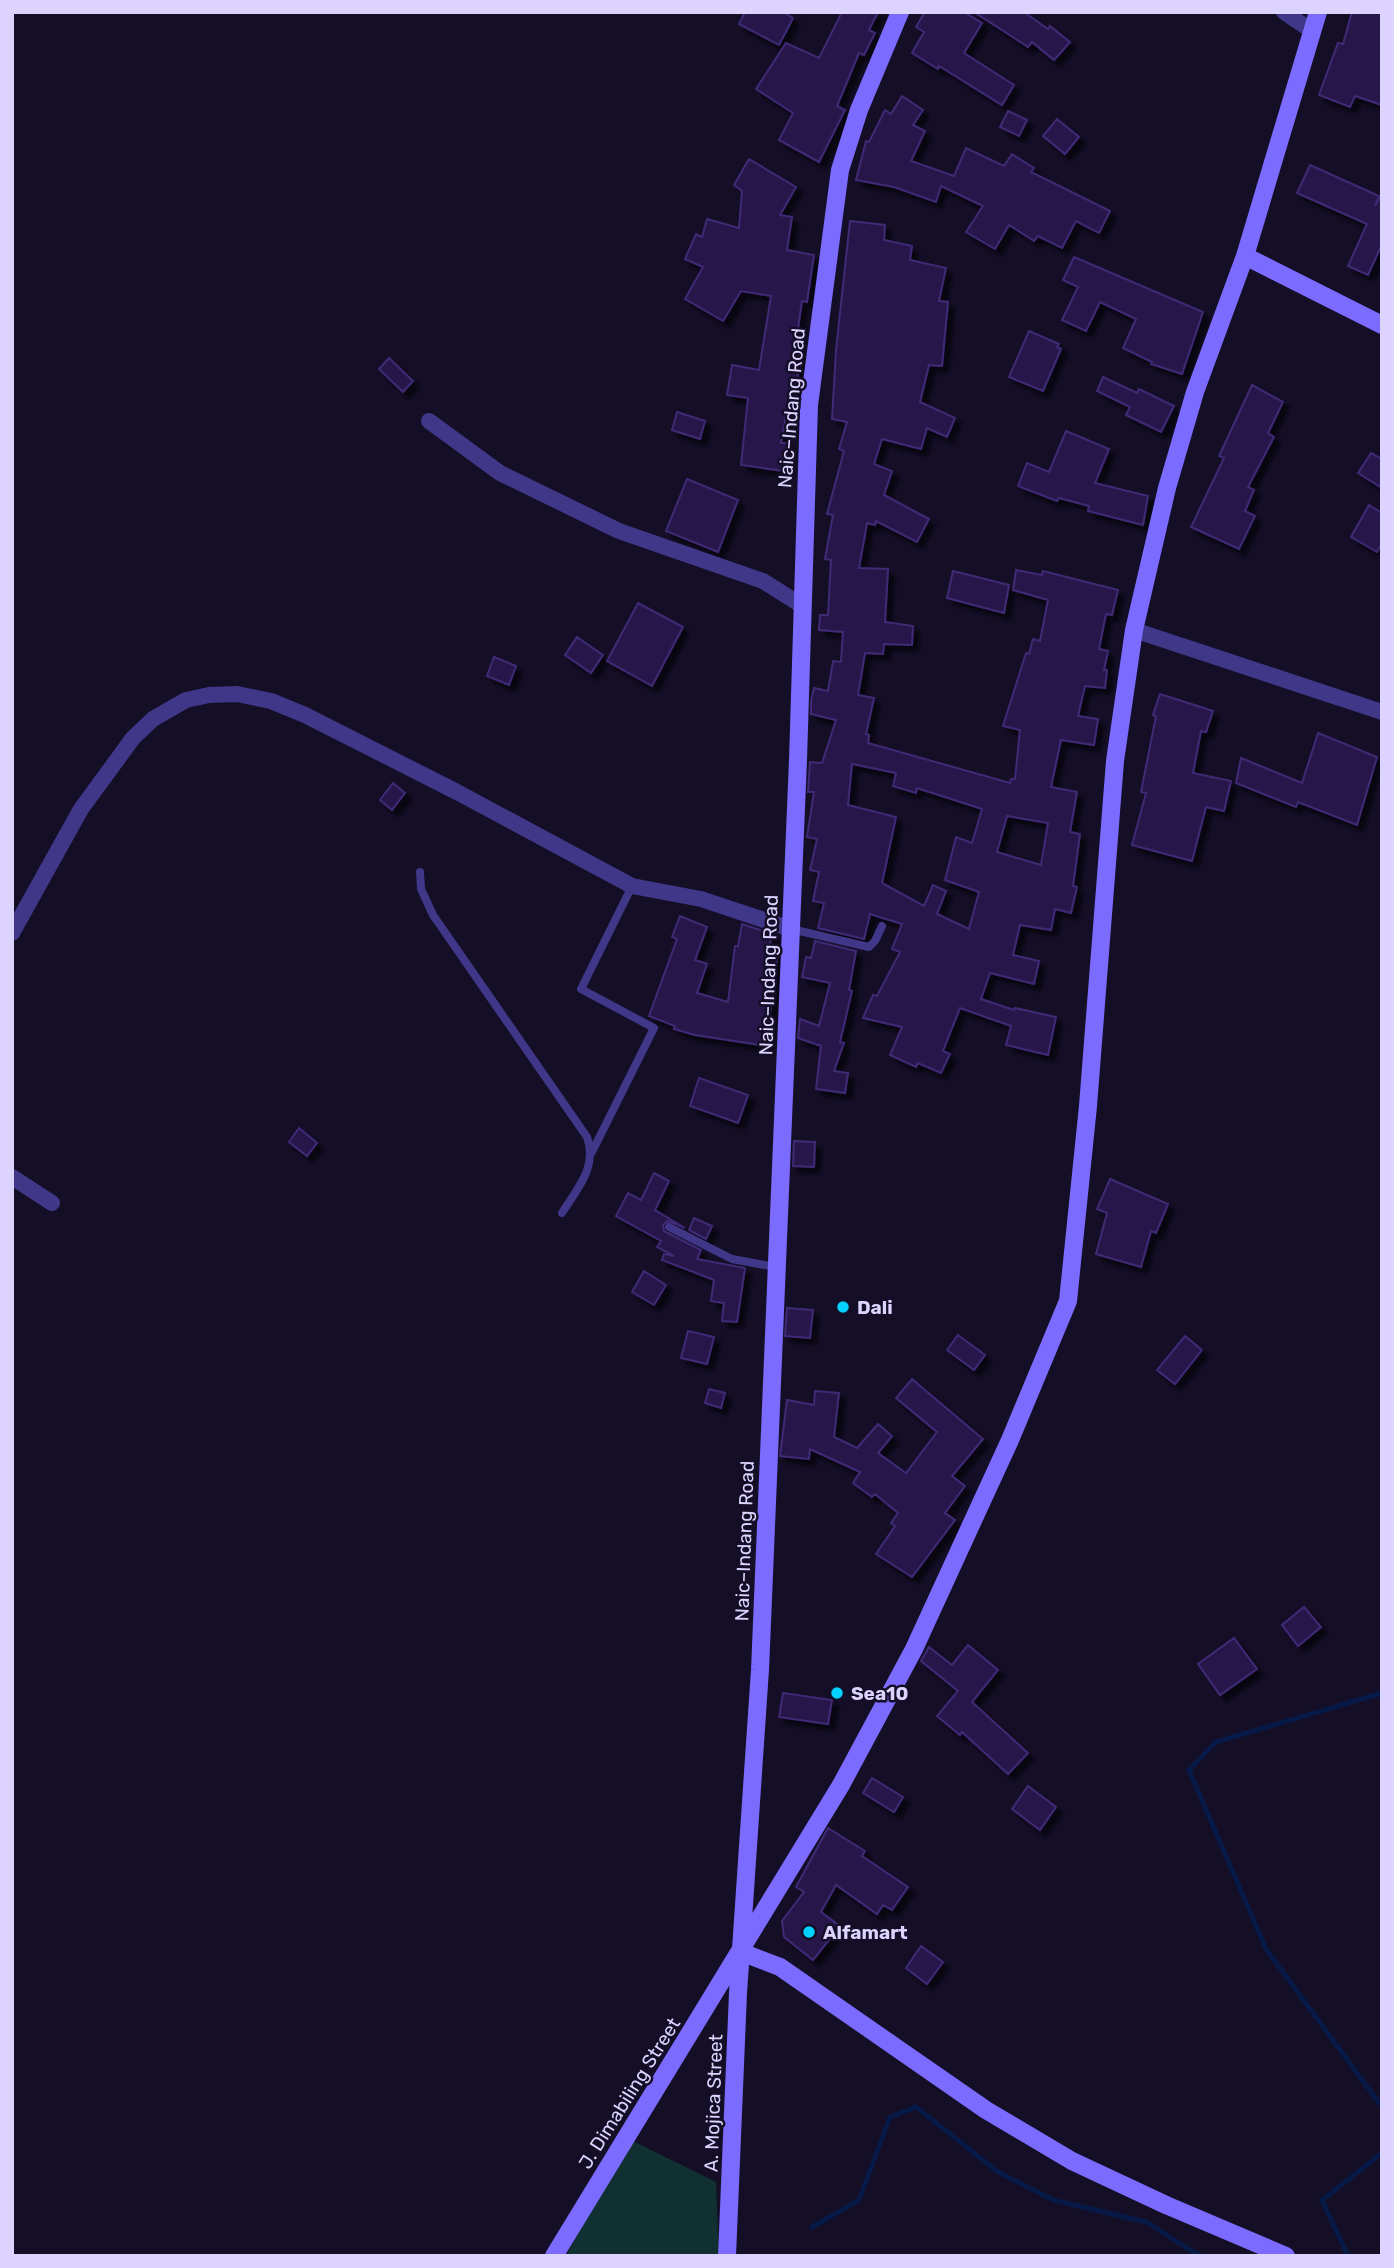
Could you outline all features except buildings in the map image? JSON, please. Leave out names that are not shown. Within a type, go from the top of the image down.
[{"type":"street","name":"Naic–Indang Road","points":[[741,1952],[760,1670],[791,929],[808,405],[840,170],[859,110],[900,12]]},
{"type":"street","points":[[1284,12],[1312,31]]},
{"type":"street","name":"J. Dimabiling Street","points":[[554,2256],[820,1825],[914,1649],[1010,1440],[1068,1301],[1088,1106],[1115,761],[1134,630],[1167,488],[1195,392],[1245,256],[1318,12]]},
{"type":"street","points":[[1245,256],[1382,325]]},
{"type":"street","points":[[429,421],[500,473],[619,531],[763,581],[801,605]]},
{"type":"street","points":[[1134,630],[1382,712]]},
{"type":"street","points":[[12,933],[74,820],[122,750],[141,729],[165,711],[186,700],[209,695],[253,696],[288,707],[457,792],[632,886],[701,900],[791,929]]},
{"type":"street","points":[[12,1177],[52,1203]]},
{"type":"street","points":[[741,1952],[780,1967],[986,2110],[1072,2161],[1286,2256]]},
{"type":"street","name":"A. Mojica Street","points":[[727,2256],[741,1952]]},
{"type":"lane","points":[[420,872],[421,889],[429,908],[582,1130],[592,1152]]},
{"type":"lane","points":[[562,1213],[587,1173],[592,1152],[654,1028],[581,989],[632,886]]},
{"type":"lane","points":[[791,929],[869,947],[875,942],[882,926]]},
{"type":"lane","points":[[669,1227],[732,1259],[776,1268]]},
{"type":"green space","points":[[629,2139],[716,2182],[719,2256],[566,2256]]},
{"type":"waterway","points":[[1382,1693],[1216,1742],[1189,1770],[1266,1949],[1382,2107]]},
{"type":"waterway","points":[[812,2227],[859,2200],[890,2117],[916,2107],[998,2172],[1053,2200],[1146,2222],[1200,2256]]},
{"type":"waterway","points":[[1348,2256],[1322,2200],[1382,2153]]},
{"type":"place","name":"Dali","points":[[843,1307]]},
{"type":"place","name":"Sea10","points":[[837,1693]]},
{"type":"place","name":"Alfamart","points":[[809,1932]]}]
